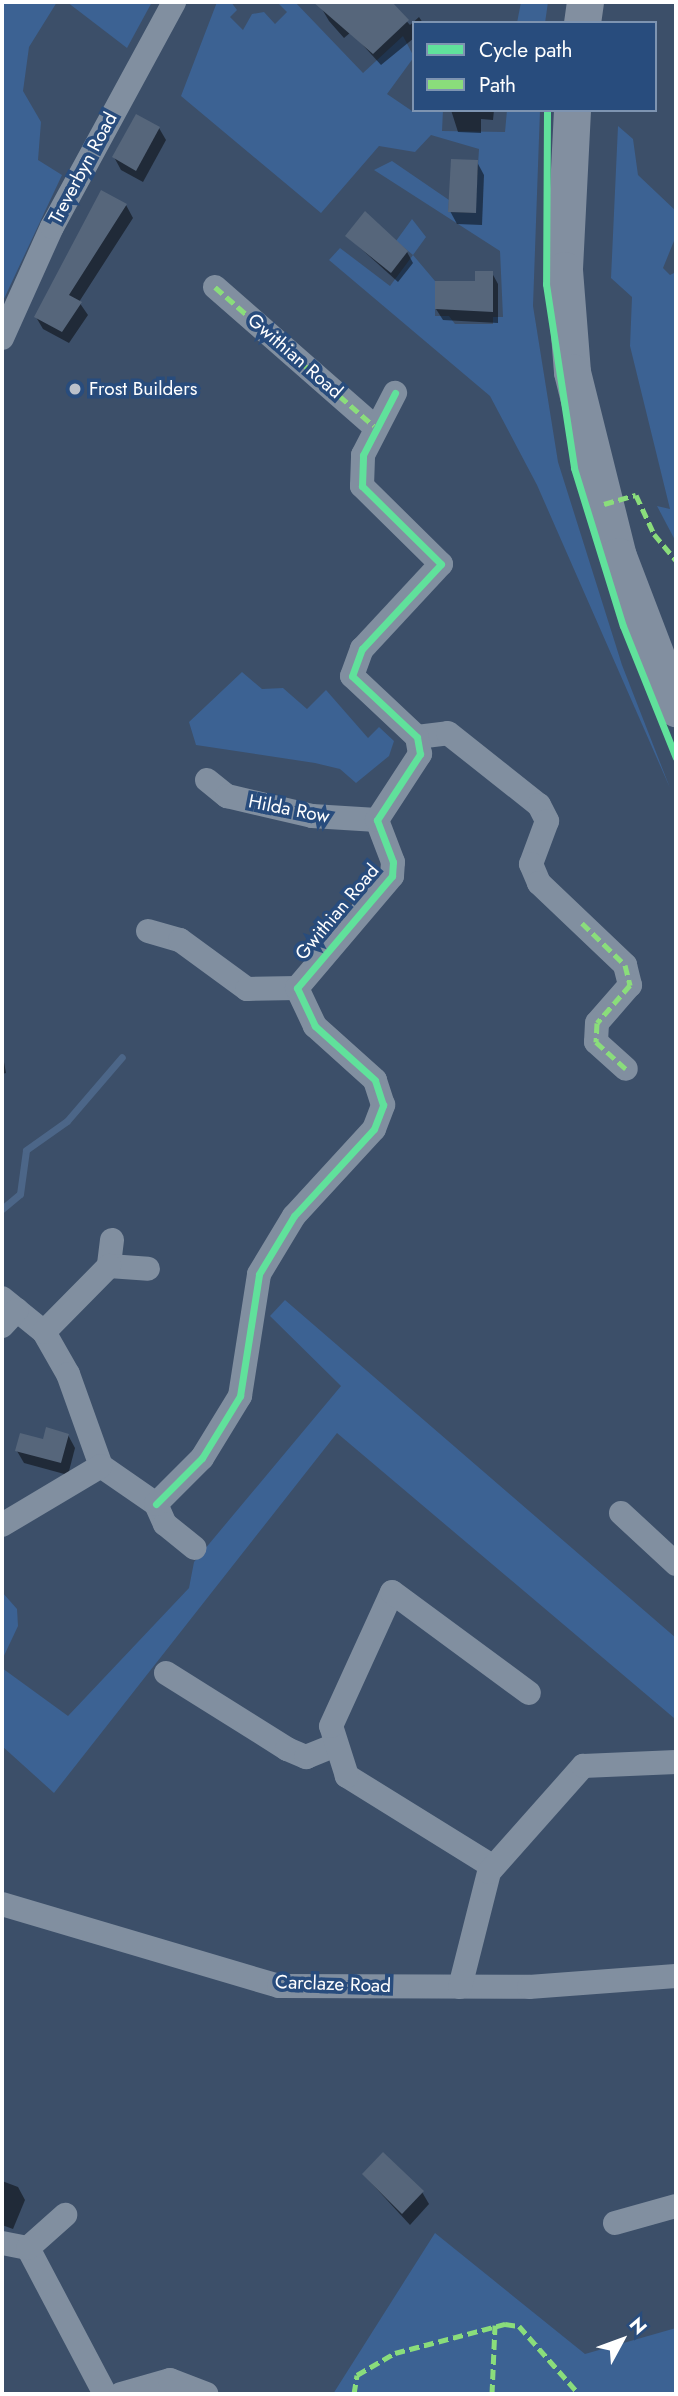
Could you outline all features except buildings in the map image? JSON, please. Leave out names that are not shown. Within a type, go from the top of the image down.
[{"type":"highway","points":[[582,21],[585,2]]},
{"type":"highway","points":[[572,112],[564,270],[572,372],[618,556],[676,708]]},
{"type":"street","name":"Treverbyn Road","points":[[2,338],[52,227],[174,2]]},
{"type":"street","name":"Gwithian Road","points":[[215,287],[374,426]]},
{"type":"street","points":[[377,820],[420,754],[417,737],[352,676],[362,649],[441,564],[362,486],[363,455],[374,426],[394,393]]},
{"type":"street","points":[[417,737],[448,733],[539,805],[547,821],[546,839],[531,864],[539,883],[625,965],[630,985],[597,1023],[596,1042],[626,1069]]},
{"type":"street","name":"Hilda Row","points":[[207,780],[227,796],[299,813],[377,820]]},
{"type":"street","name":"Gwithian Road","points":[[156,1504],[202,1458],[240,1396],[259,1274],[294,1216],[374,1129],[383,1105],[375,1080],[315,1026],[296,988],[392,876],[393,862],[377,820]]},
{"type":"street","points":[[148,931],[180,940],[247,989],[296,988]]},
{"type":"street","points":[[44,1332],[109,1266],[113,1240]]},
{"type":"street","points":[[109,1266],[148,1269]]},
{"type":"street","points":[[7,1311],[44,1332],[68,1374],[101,1466],[156,1504],[165,1524],[195,1548]]},
{"type":"street","points":[[2,1525],[101,1466]]},
{"type":"street","points":[[621,1513],[676,1564]]},
{"type":"street","points":[[492,1867],[347,1776],[331,1726],[340,1696],[392,1592],[529,1693]]},
{"type":"street","points":[[166,1673],[287,1749],[306,1757],[335,1745]]},
{"type":"street","points":[[460,1987],[492,1867],[583,1766],[676,1762]]},
{"type":"street","name":"Carclaze Road","points":[[2,1904],[279,1986],[460,1987],[676,1976]]},
{"type":"street","points":[[615,2223],[676,2206]]},
{"type":"street","points":[[28,2248],[65,2216]]},
{"type":"street","points":[[2,2243],[28,2248]]},
{"type":"street","points":[[28,2248],[105,2394]]},
{"type":"street","points":[[121,2394],[170,2380],[206,2394]]},
{"type":"shaded area","points":[[2,2],[57,2],[29,47],[23,91],[41,122],[38,160],[62,175],[2,303]]},
{"type":"shaded area","points":[[67,2],[152,2],[127,48]]},
{"type":"shaded area","points":[[217,2],[231,2],[237,10],[230,17],[243,30],[252,14],[264,12],[275,24],[287,12],[277,2],[295,2],[363,73],[403,36],[412,53],[412,60],[387,94],[412,112],[443,112],[442,131],[505,132],[507,112],[540,112],[533,306],[558,462],[622,665],[670,788],[537,485],[490,396],[329,260],[340,248],[390,286],[413,255],[435,281],[435,316],[449,316],[455,324],[493,324],[493,317],[503,317],[500,251],[374,170],[392,161],[449,200],[448,212],[475,213],[479,149],[431,135],[415,152],[379,146],[321,213],[181,96]]},
{"type":"shaded area","points":[[521,2],[548,2],[545,21],[517,21]]},
{"type":"shaded area","points":[[618,126],[633,139],[638,175],[676,211],[676,236],[663,268],[670,275],[676,272],[676,542],[657,506],[670,509],[630,346],[632,297],[611,278]]},
{"type":"shaded area","points":[[412,219],[426,237],[413,255],[396,241]]},
{"type":"shaded area","points":[[242,672],[262,689],[283,688],[307,709],[326,690],[368,738],[379,727],[394,741],[389,756],[356,783],[340,769],[315,763],[196,745],[189,722]]},
{"type":"shaded area","points":[[285,1300],[676,1638],[674,1718],[337,1433],[54,1793],[2,1746],[2,1668],[68,1716],[189,1588],[194,1562],[341,1386],[270,1316]]},
{"type":"shaded area","points":[[2,1592],[17,1609],[18,1626],[2,1660]]},
{"type":"shaded area","points":[[435,2233],[585,2354],[676,2328],[676,2394],[333,2394]]},
{"type":"waterway","points":[[2,1209],[20,1194],[26,1150],[67,1121],[122,1057]]},
{"type":"marked path","points":[[215,287],[374,426]]},
{"type":"marked path","points":[[604,504],[636,495],[654,534],[676,560]]},
{"type":"marked path","points":[[582,923],[625,965],[630,985],[597,1023],[596,1042],[626,1069]]},
{"type":"marked path","points":[[354,2394],[357,2375],[395,2353],[505,2324],[519,2326],[579,2394]]},
{"type":"marked path","points":[[492,2394],[495,2325]]},
{"type":"cycle path","points":[[547,112],[546,284],[574,468],[623,626],[676,758]]},
{"type":"cycle path","points":[[156,1504],[202,1458],[240,1396],[259,1274],[294,1216],[374,1129],[383,1105],[375,1080],[315,1026],[297,988],[392,876],[393,862],[377,820],[420,754],[417,737],[352,676],[362,649],[441,564],[362,486],[363,455],[395,393]]},
{"type":"place","name":"Frost Builders","points":[[75,389]]}]
